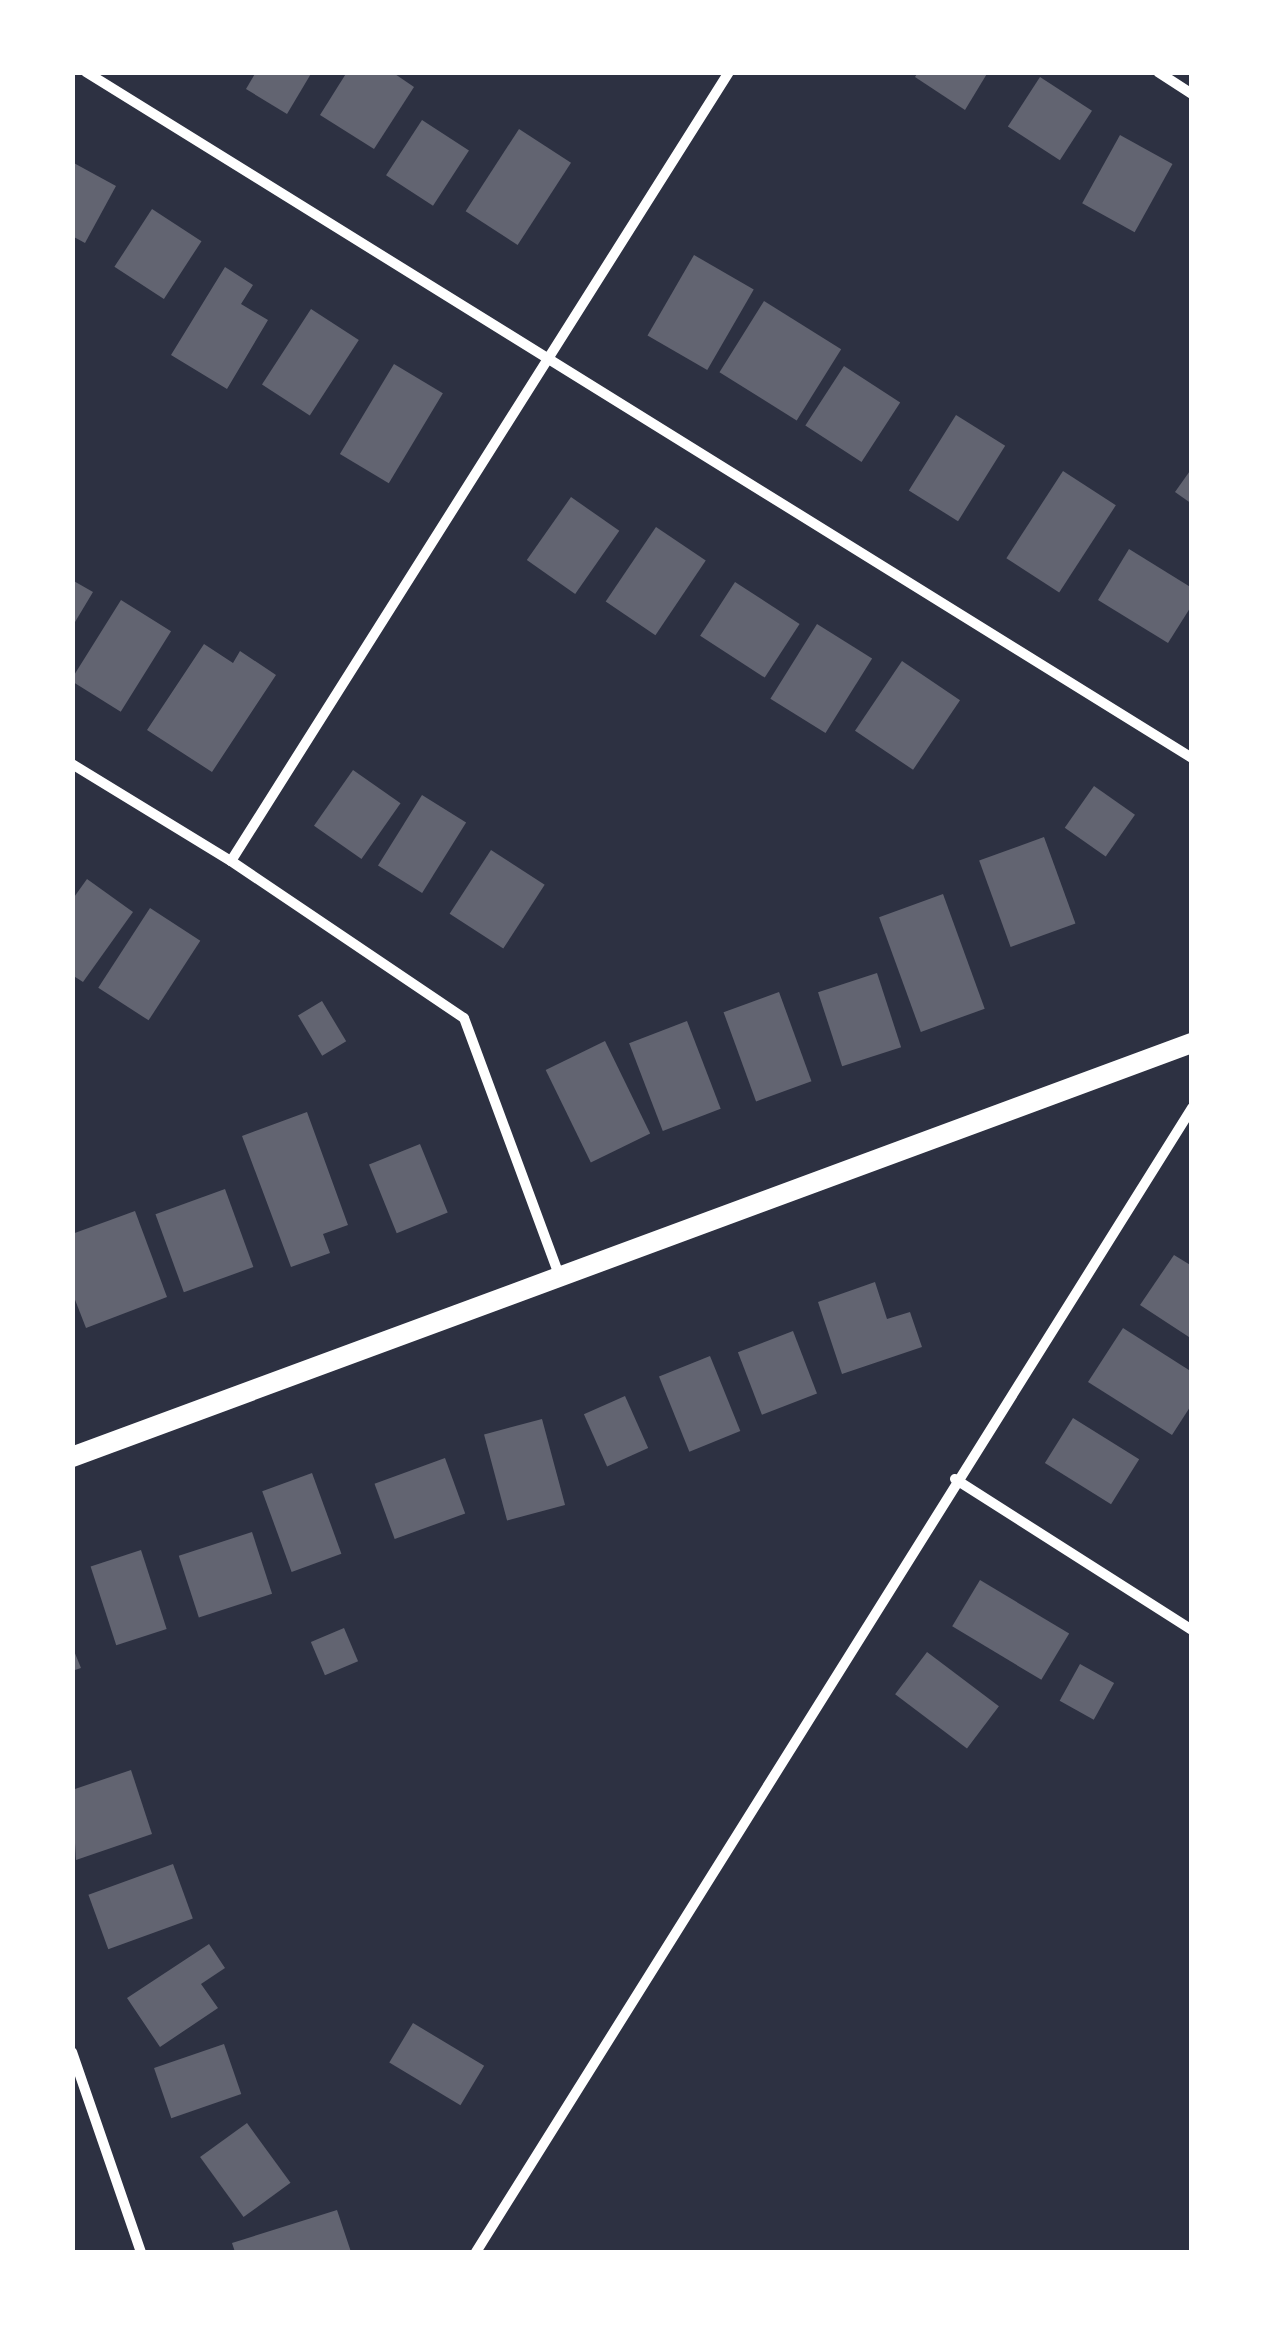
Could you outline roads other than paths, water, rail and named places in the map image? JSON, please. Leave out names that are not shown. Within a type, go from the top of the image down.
[{"type":"main road","points":[[72,1456],[1192,1042]]},
{"type":"street","points":[[86,72],[1192,758]]},
{"type":"street","points":[[231,861],[729,72]]},
{"type":"street","points":[[1158,72],[1192,94]]},
{"type":"street","points":[[72,764],[231,861],[464,1018],[558,1275]]},
{"type":"street","points":[[476,2252],[955,1479],[1192,1108]]},
{"type":"street","points":[[955,1479],[1192,1630]]},
{"type":"street","points":[[72,2052],[141,2252]]}]
